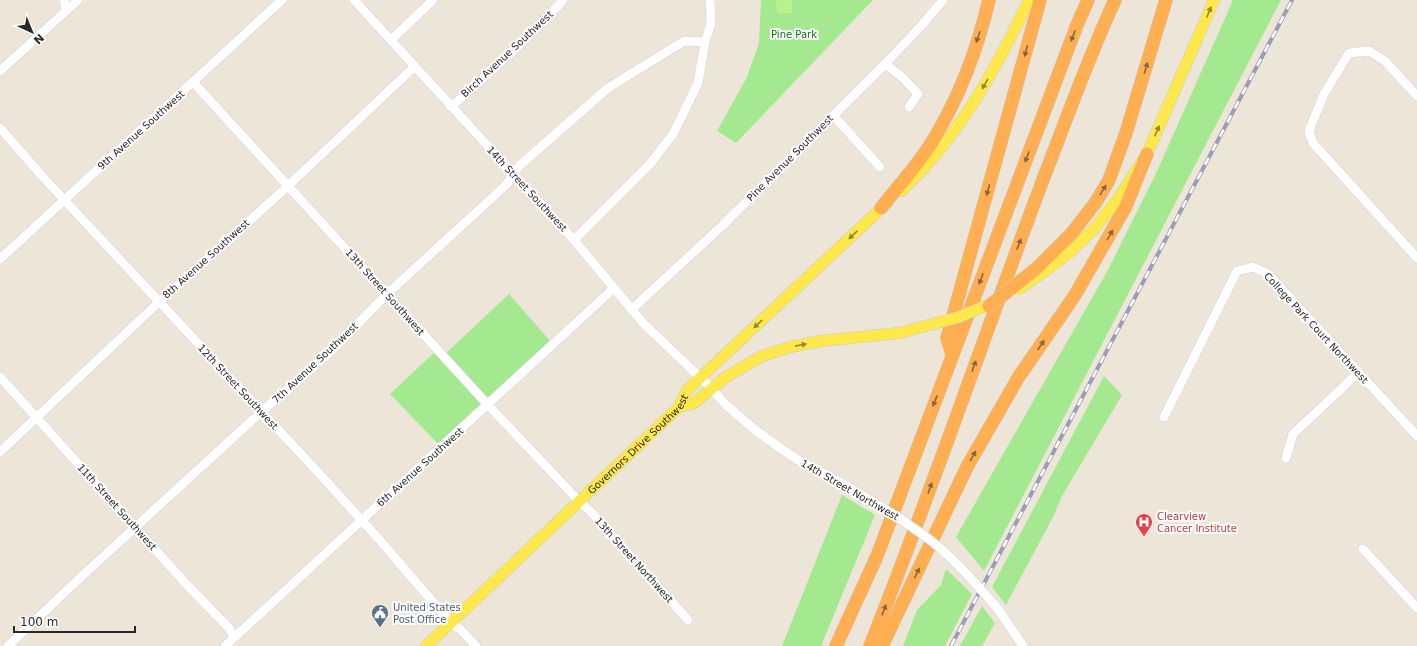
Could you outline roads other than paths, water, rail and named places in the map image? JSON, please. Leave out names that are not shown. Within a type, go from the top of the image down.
[{"type":"highway","points":[[881,208],[935,138],[963,82],[989,0]]},
{"type":"highway","points":[[952,354],[947,338],[1040,0]]},
{"type":"highway","points":[[836,646],[877,556],[952,354],[1077,25],[1088,0]]},
{"type":"highway","points":[[870,646],[893,588],[1016,251],[1093,49],[1115,0]]},
{"type":"highway","points":[[989,306],[1037,268],[1072,233],[1096,202],[1109,180],[1126,133],[1166,0]]},
{"type":"highway","points":[[882,646],[967,467],[1018,378],[1075,295],[1122,213],[1147,154]]},
{"type":"main road","name":"Governors Drive Southwest","points":[[426,646],[678,408],[687,390],[915,178],[939,152],[974,103],[1007,47],[1028,0]]},
{"type":"main road","points":[[678,408],[694,403],[711,388],[739,368],[762,356],[790,347],[821,341],[899,333],[959,317],[989,306],[1042,274],[1069,253],[1093,230],[1118,199],[1147,154],[1214,0]]},
{"type":"street","points":[[64,0],[66,11]]},
{"type":"street","points":[[0,71],[78,0]]},
{"type":"street","name":"9th Avenue Southwest","points":[[0,259],[282,0]]},
{"type":"street","name":"14th Street Southwest","points":[[354,0],[392,40],[414,68],[574,240],[643,323],[700,378]]},
{"type":"street","points":[[392,40],[433,0]]},
{"type":"street","name":"Birch Avenue Southwest","points":[[451,107],[510,54],[563,0]]},
{"type":"street","points":[[574,240],[650,164],[673,134],[698,83],[705,42],[711,23],[710,0]]},
{"type":"street","name":"Pine Avenue Southwest","points":[[632,309],[723,225],[885,64],[943,0]]},
{"type":"street","name":"7th Avenue Southwest","points":[[8,646],[261,412],[327,355],[387,294],[506,185],[518,166],[608,88],[684,41],[705,42]]},
{"type":"street","points":[[1417,96],[1384,61],[1369,51],[1349,53],[1324,94],[1309,130],[1314,143],[1417,258]]},
{"type":"street","points":[[885,64],[902,77],[918,94],[909,107]]},
{"type":"street","name":"8th Avenue Southwest","points":[[0,452],[159,302],[288,186],[414,68]]},
{"type":"street","name":"13th Street Southwest","points":[[193,82],[488,405],[579,501]]},
{"type":"street","points":[[832,115],[880,167]]},
{"type":"street","name":"12th Street Southwest","points":[[0,128],[64,200],[361,520],[451,622],[476,646]]},
{"type":"street","name":"College Park Court Northwest","points":[[1164,417],[1237,271],[1253,266],[1268,274],[1417,436]]},
{"type":"street","name":"6th Avenue Southwest","points":[[225,646],[614,288]]},
{"type":"street","points":[[1286,458],[1293,434],[1358,373]]},
{"type":"street","name":"11th Street Southwest","points":[[0,377],[229,628],[234,637]]},
{"type":"street","name":"14th Street Northwest","points":[[700,378],[726,405],[767,439],[798,460],[889,511],[935,544],[973,580],[998,609],[1023,646]]},
{"type":"street","name":"13th Street Northwest","points":[[579,501],[591,512],[688,620]]},
{"type":"street","points":[[1364,549],[1417,608]]},
{"type":"railway","points":[[951,646],[1292,0]]},
{"type":"place","name":"Clearview Cancer Institute","points":[[1144,537]]},
{"type":"place","name":"United States Post Office","points":[[380,628]]},
{"type":"park label","name":"Pine Park","points":[[794,34]]}]
